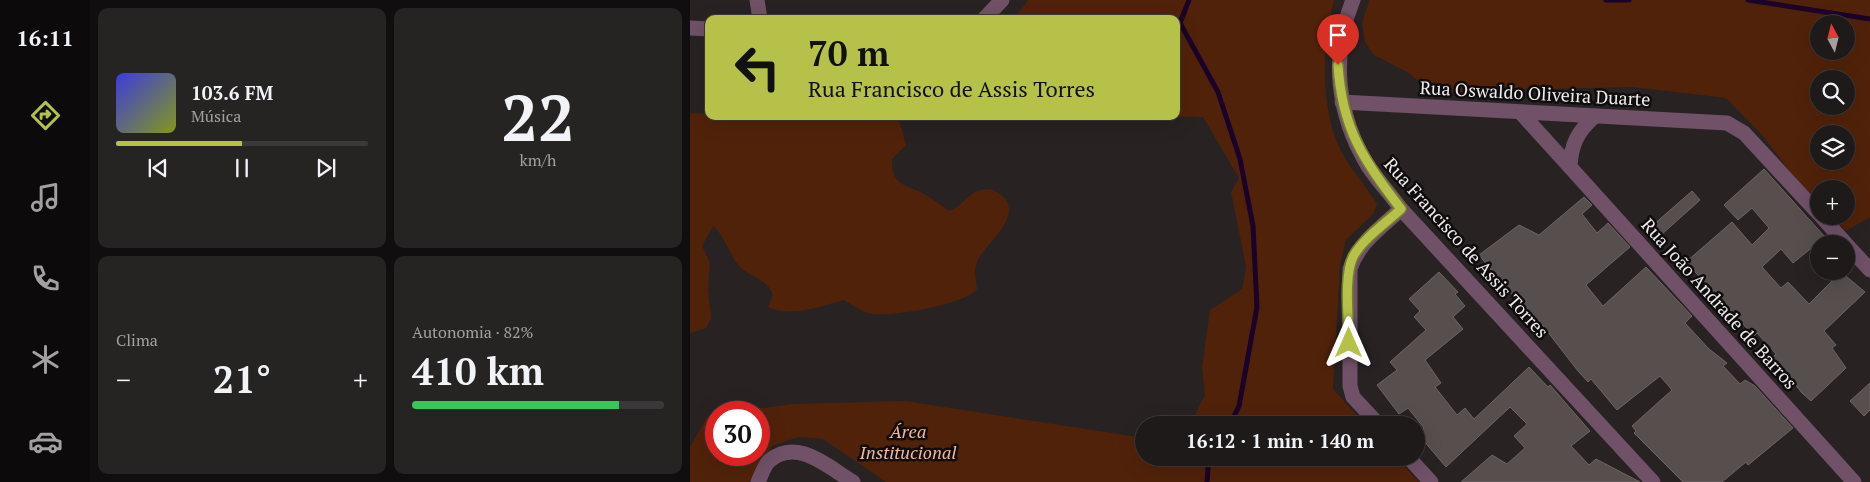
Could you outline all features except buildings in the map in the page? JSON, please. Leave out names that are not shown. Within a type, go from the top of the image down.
[{"type":"street","points":[[757,0],[759,15]]},
{"type":"street","points":[[988,15],[1002,0]]},
{"type":"street","name":"Rua Francisco de Assis Torres","points":[[1353,0],[1341,39],[1338,65],[1342,102],[1347,123],[1369,167],[1401,209],[1653,482]]},
{"type":"street","points":[[690,28],[705,29]]},
{"type":"street","name":"Rua Oswaldo Oliveira Duarte","points":[[1342,102],[1727,123],[1744,132],[1810,204]]},
{"type":"street","name":"Rua João Andrade de Barros","points":[[1521,112],[1842,475],[1854,482]]},
{"type":"street","points":[[1570,167],[1571,149],[1581,128],[1595,116]]},
{"type":"street","points":[[1371,416],[1353,397],[1350,386],[1350,270],[1354,256],[1361,246],[1401,209]]},
{"type":"street","points":[[1829,225],[1838,235]]},
{"type":"street","points":[[1855,254],[1870,270]]},
{"type":"street","points":[[758,482],[768,462],[786,451],[806,453],[853,482]]},
{"type":"street","points":[[1416,466],[1431,482]]},
{"type":"green space","points":[[1028,0],[1334,0],[1327,35],[1325,88],[1327,105],[1336,140],[1344,157],[1377,204],[1373,214],[1346,240],[1340,265],[1333,389],[1358,416],[1194,416],[1205,395],[1202,367],[1210,310],[1242,289],[1246,266],[1231,192],[1239,178],[1203,117],[1180,117],[1180,15],[1017,15]]},
{"type":"green space","points":[[1369,0],[1870,0],[1870,217],[1846,231],[1840,225],[1855,225],[1855,180],[1810,180],[1810,193],[1791,173],[1763,136],[1726,98],[1633,87],[1493,90],[1471,95],[1449,92],[1437,97],[1409,73],[1374,55],[1365,42],[1362,24]]},
{"type":"green space","points":[[690,113],[705,114],[705,120],[896,120],[900,123],[906,145],[892,159],[892,168],[897,180],[926,195],[949,211],[972,194],[984,189],[997,192],[1008,204],[1009,212],[1006,221],[977,262],[975,272],[977,289],[970,295],[943,305],[891,314],[868,313],[844,300],[816,308],[796,311],[777,310],[768,307],[773,295],[770,290],[763,282],[741,268],[713,226],[702,246],[710,263],[708,290],[711,318],[706,328],[690,333]]},
{"type":"green space","name":"Área Institucional","points":[[905,401],[1135,437],[1135,466],[1404,466],[1419,482],[886,482],[823,439],[798,437],[772,446],[770,449],[770,407],[791,404]]},
{"type":"green space","name":"Área Institucional","points":[[705,421],[705,466],[759,466],[749,482],[690,482],[690,447]]},
{"type":"waterway","points":[[1189,0],[1180,23],[1218,92],[1240,159],[1253,226],[1257,307],[1239,406],[1234,416]]},
{"type":"waterway","points":[[1606,0],[1629,0]]},
{"type":"waterway","points":[[1748,0],[1870,19]]},
{"type":"waterway","points":[[1207,482],[1209,466]]},
{"type":"route","points":[[1338,65],[1342,102],[1347,123],[1369,167],[1401,209],[1361,246],[1354,256],[1350,270],[1349,343]]}]
